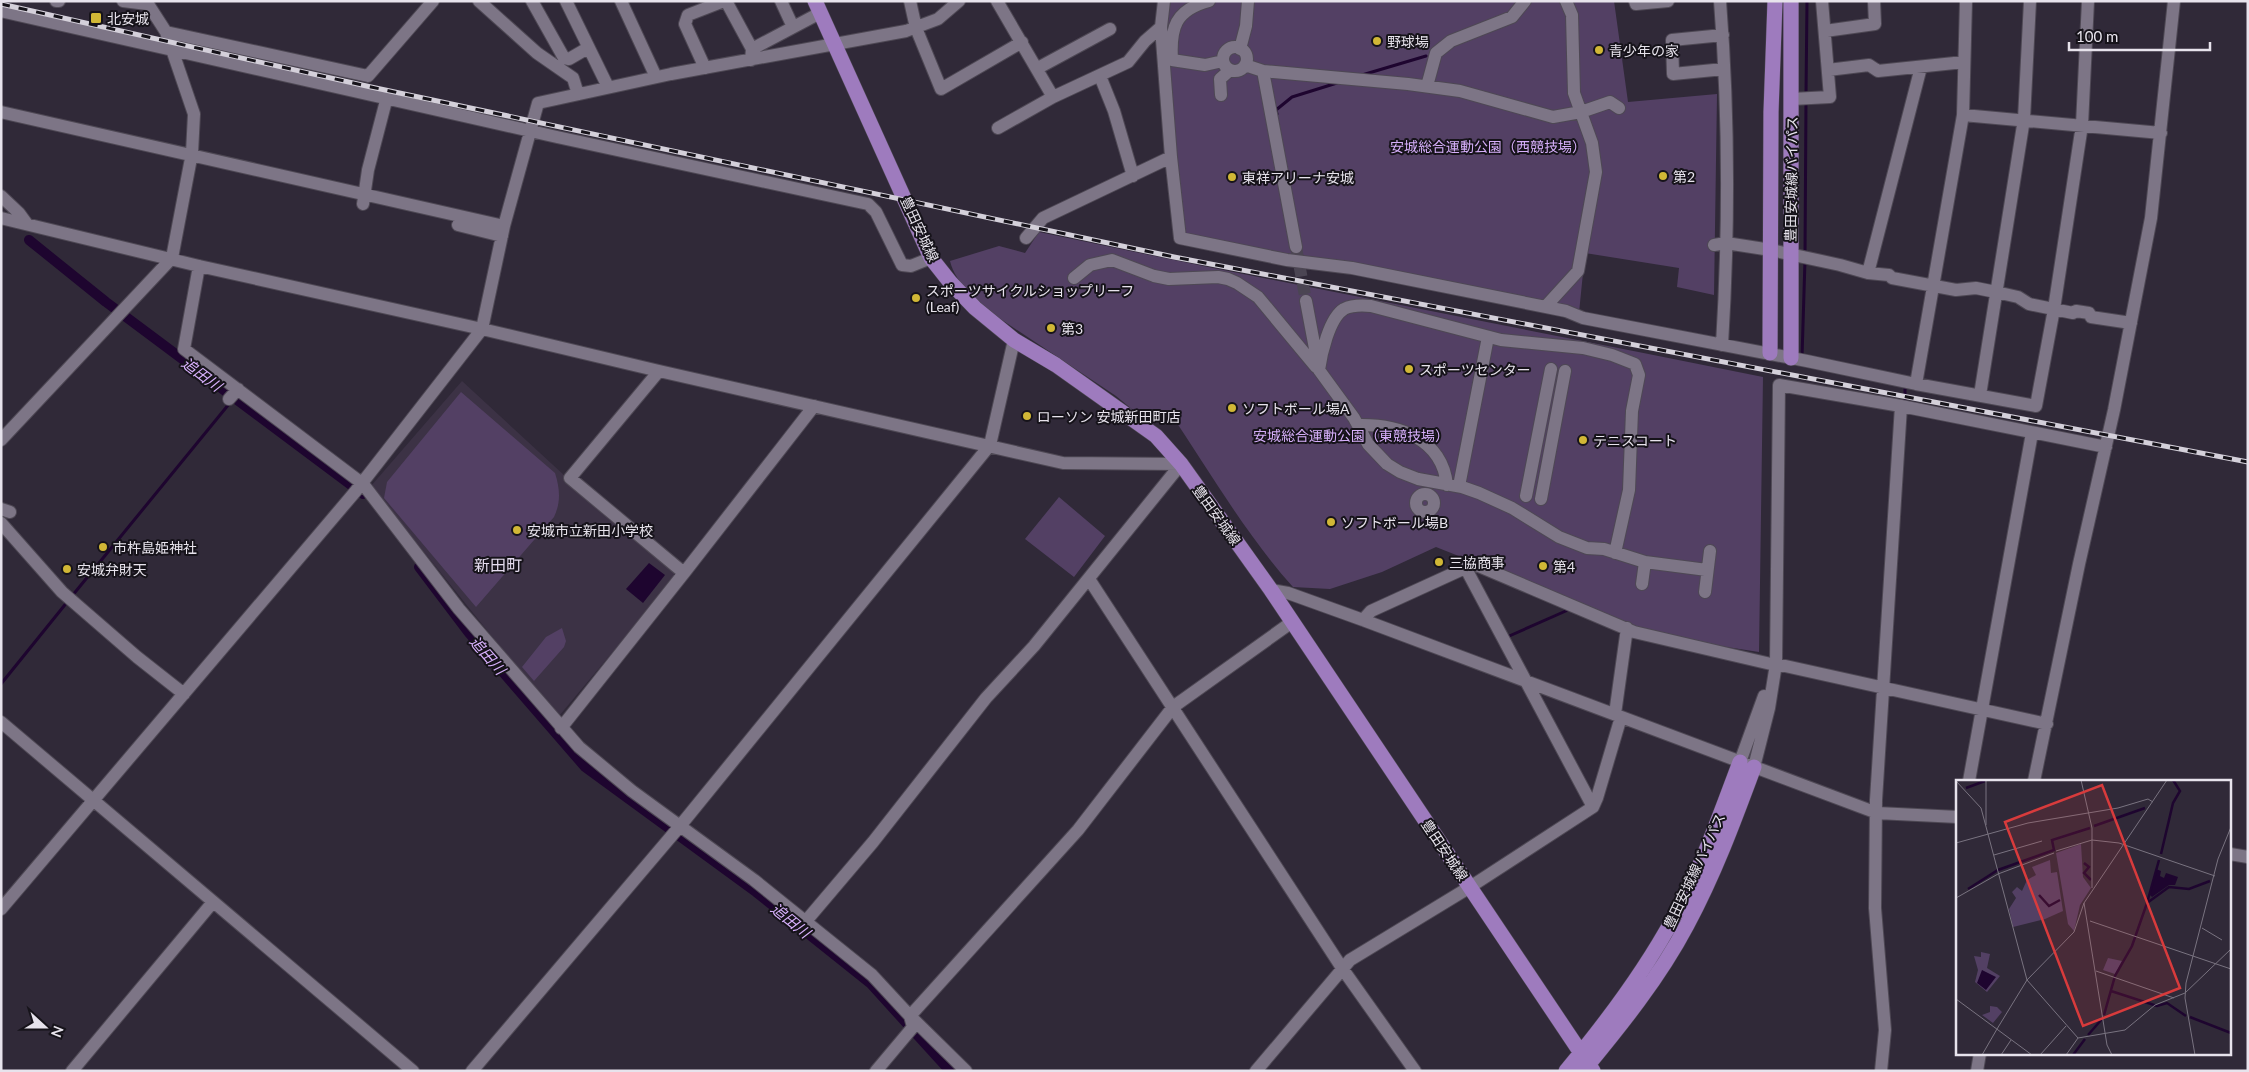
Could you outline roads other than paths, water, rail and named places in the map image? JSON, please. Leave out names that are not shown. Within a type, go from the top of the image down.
[{"type":"main road","name":"豊田安城線バイパス","points":[[1770,353],[1771,112],[1775,1]]},
{"type":"main road","name":"豊田安城線バイパス","points":[[1791,1],[1791,358]]},
{"type":"main road","name":"豊田安城線","points":[[818,7],[931,258],[975,308],[1014,340],[1056,365],[1156,436],[1181,464],[1271,590],[1470,887],[1586,1065]]},
{"type":"main road","name":"豊田安城線バイパス","points":[[1566,1071],[1586,1065],[1621,1002],[1674,918],[1747,765]]},
{"type":"street","points":[[1,440],[172,258],[191,160],[194,114],[166,32],[146,3],[123,1]]},
{"type":"street","points":[[166,32],[368,76],[433,1]]},
{"type":"street","points":[[479,1],[536,53],[573,78],[578,94]]},
{"type":"street","points":[[532,1],[564,58],[569,59],[588,48]]},
{"type":"street","points":[[566,1],[608,87]]},
{"type":"street","points":[[622,1],[656,77]]},
{"type":"street","points":[[705,68],[685,24],[688,15],[725,1],[752,54]]},
{"type":"street","points":[[781,1],[793,28]]},
{"type":"street","points":[[910,1],[916,28],[941,89],[1022,42]]},
{"type":"street","points":[[1,909],[359,487],[482,329],[503,231],[532,131],[538,103],[705,68],[752,54],[835,45],[916,28],[938,19],[960,1]]},
{"type":"street","points":[[997,1],[1038,68],[1053,97]]},
{"type":"street","points":[[1164,1],[1161,27],[1171,157],[1180,238],[1287,260],[1352,268],[1566,311],[1583,318],[2036,406],[2054,309],[2082,125],[2088,1]]},
{"type":"street","points":[[1209,1],[1187,11],[1176,21],[1171,40],[1172,60],[1205,65],[1226,65],[1237,71],[1245,65],[1246,56],[1240,48],[1234,47],[1227,50],[1226,65],[1220,79],[1221,95]]},
{"type":"street","points":[[1240,48],[1246,26],[1248,1]]},
{"type":"street","points":[[1427,86],[1436,53],[1451,41],[1512,17],[1524,1]]},
{"type":"street","points":[[1547,305],[1578,271],[1596,172],[1592,144],[1574,93],[1572,15],[1566,1]]},
{"type":"street","points":[[1635,1],[1636,4],[1668,1]]},
{"type":"street","points":[[1720,1],[1724,69],[1721,111],[1720,244],[1727,265],[1722,345]]},
{"type":"street","points":[[1792,99],[1830,97],[1822,1]]},
{"type":"street","points":[[1824,31],[1875,24],[1874,1]]},
{"type":"street","points":[[1916,384],[1963,115],[1966,1]]},
{"type":"street","points":[[1980,395],[2024,119],[2030,1]]},
{"type":"street","points":[[2034,780],[2079,564],[2106,447],[2151,218],[2174,1]]},
{"type":"street","points":[[752,54],[793,28],[818,7]]},
{"type":"street","points":[[1,11],[532,131],[868,204],[876,212],[902,265],[911,266],[931,258]]},
{"type":"street","points":[[998,128],[1053,97],[1128,62],[1145,41],[1161,27]]},
{"type":"street","points":[[1038,68],[1110,30]]},
{"type":"street","points":[[1722,35],[1672,40],[1673,74],[1724,69]]},
{"type":"street","points":[[1828,70],[1869,65],[1878,71],[1964,62]]},
{"type":"street","points":[[1245,65],[1263,71],[1427,86],[1460,91],[1553,118],[1581,112],[1610,102],[1619,108]]},
{"type":"street","points":[[1868,273],[1921,67]]},
{"type":"street","points":[[1263,71],[1296,247]]},
{"type":"street","points":[[1100,76],[1114,111],[1132,176]]},
{"type":"street","points":[[363,200],[387,97]]},
{"type":"street","points":[[1,112],[191,160]]},
{"type":"street","points":[[1963,115],[2024,119],[2161,133]]},
{"type":"street","points":[[1,119],[503,231]]},
{"type":"street","points":[[1026,238],[1043,218],[1171,157]]},
{"type":"street","points":[[1,196],[26,224]]},
{"type":"street","points":[[1,218],[199,266],[1063,463],[1181,464]]},
{"type":"street","points":[[1720,244],[1771,250],[1868,273],[1956,290],[1976,288],[2018,297],[2030,304],[2073,313],[2076,311],[2088,314],[2091,317],[2131,323]]},
{"type":"street","points":[[1074,278],[1090,266],[1112,260],[1154,276],[1169,279],[1218,277],[1237,283],[1258,297],[1320,370],[1358,424],[1368,444],[1387,464],[1400,472],[1418,479],[1478,493],[1512,508],[1568,541],[1587,548],[1604,549],[1645,562],[1708,570]]},
{"type":"street","points":[[199,266],[184,349],[234,393],[359,487],[456,613],[561,728],[603,768],[676,830],[806,921],[872,975],[910,1026],[966,1071]]},
{"type":"street","points":[[1306,301],[1320,370]]},
{"type":"street","points":[[1320,370],[1323,352],[1336,316],[1342,310],[1358,305],[1371,306],[1488,337],[1532,345],[1597,351],[1630,362],[1638,368],[1639,375],[1632,411],[1629,490],[1616,553]]},
{"type":"street","points":[[1453,486],[1488,337]]},
{"type":"street","points":[[472,1071],[676,830],[990,446],[1014,340]]},
{"type":"street","points":[[1526,496],[1551,368]]},
{"type":"street","points":[[1541,499],[1565,371]]},
{"type":"street","points":[[659,372],[570,478],[684,573]]},
{"type":"street","points":[[1747,765],[1773,664],[1776,640],[1779,385],[1901,406],[2106,447]]},
{"type":"street","points":[[561,728],[814,406]]},
{"type":"street","points":[[1881,1071],[1884,1030],[1875,908],[1876,800],[1901,406]]},
{"type":"street","points":[[1358,424],[1389,427],[1420,438],[1437,457],[1453,486]]},
{"type":"street","points":[[1968,780],[2032,433]]},
{"type":"street","points":[[806,921],[873,842],[986,698],[1034,646],[1181,464]]},
{"type":"street","points":[[1,523],[62,592],[137,657],[184,694]]},
{"type":"street","points":[[1704,592],[1710,551]]},
{"type":"street","points":[[1642,584],[1645,562]]},
{"type":"street","points":[[1363,620],[1371,611],[1465,566],[1474,564],[1630,627],[1773,664],[2047,724]]},
{"type":"street","points":[[1465,566],[1524,680],[1593,806]]},
{"type":"street","points":[[1089,579],[1342,968],[1415,1071]]},
{"type":"street","points":[[1271,590],[1288,593],[1363,620],[1877,813],[1956,817]]},
{"type":"street","points":[[876,1071],[910,1026],[1078,830],[1172,707],[1292,622]]},
{"type":"street","points":[[1256,1071],[1350,960],[1470,887],[1593,806],[1597,798],[1618,716],[1630,627]]},
{"type":"street","points":[[1,722],[413,1071]]},
{"type":"street","points":[[2232,854],[2248,858]]},
{"type":"street","points":[[72,1071],[213,902]]},
{"type":"street","points":[[1977,1071],[1980,1054]]},
{"type":"waterway","points":[[1806,94],[1807,1]]},
{"type":"waterway","points":[[1362,75],[1426,56]]},
{"type":"waterway","points":[[1277,114],[1276,110],[1292,97],[1337,83]]},
{"type":"waterway","points":[[1805,254],[1806,100]]},
{"type":"waterway","name":"追田川","points":[[29,240],[106,302],[363,494]]},
{"type":"waterway","points":[[1802,357],[1805,260]]},
{"type":"waterway","points":[[1905,386],[1905,404]]},
{"type":"waterway","points":[[72,596],[229,404]]},
{"type":"waterway","name":"追田川","points":[[419,567],[469,633],[585,767],[756,892],[870,983],[950,1071]]},
{"type":"waterway","points":[[1,684],[68,601]]},
{"type":"waterway","points":[[1507,637],[1568,610]]},
{"type":"waterway","name":"追田川","points":[[949,1068],[953,1071]]},
{"type":"tunnel","points":[[1296,247],[1306,301]]},
{"type":"railway","points":[[1,4],[371,87],[1174,257],[2248,462]]},
{"type":"place","name":"北安城","points":[[96,18]]},
{"type":"place","name":"野球場","points":[[1377,41]]},
{"type":"place","name":"青少年の家","points":[[1599,50]]},
{"type":"place","name":"第2","points":[[1663,176]]},
{"type":"place","name":"東祥アリーナ安城","points":[[1232,177]]},
{"type":"place","name":"スポーツサイクルショップリーフ (Leaf)","points":[[916,298]]},
{"type":"place","name":"第3","points":[[1051,328]]},
{"type":"place","name":"スポーツセンター","points":[[1409,369]]},
{"type":"place","name":"ソフトボール場A","points":[[1232,408]]},
{"type":"place","name":"ローソン 安城新田町店","points":[[1027,416]]},
{"type":"place","name":"テニスコート","points":[[1583,440]]},
{"type":"place","name":"ソフトボール場B","points":[[1331,522]]},
{"type":"place","name":"安城市立新田小学校","points":[[517,530]]},
{"type":"place","name":"市杵島姫神社","points":[[103,547]]},
{"type":"place","name":"三協商事","points":[[1439,562]]},
{"type":"place","name":"第4","points":[[1543,566]]},
{"type":"place","name":"安城弁財天","points":[[67,569]]},
{"type":"district","name":"新田町","points":[[498,564]]},
{"type":"park label","name":"安城総合運動公園（西競技場）","points":[[1488,146]]},
{"type":"park label","name":"安城総合運動公園（東競技場）","points":[[1351,435]]}]
